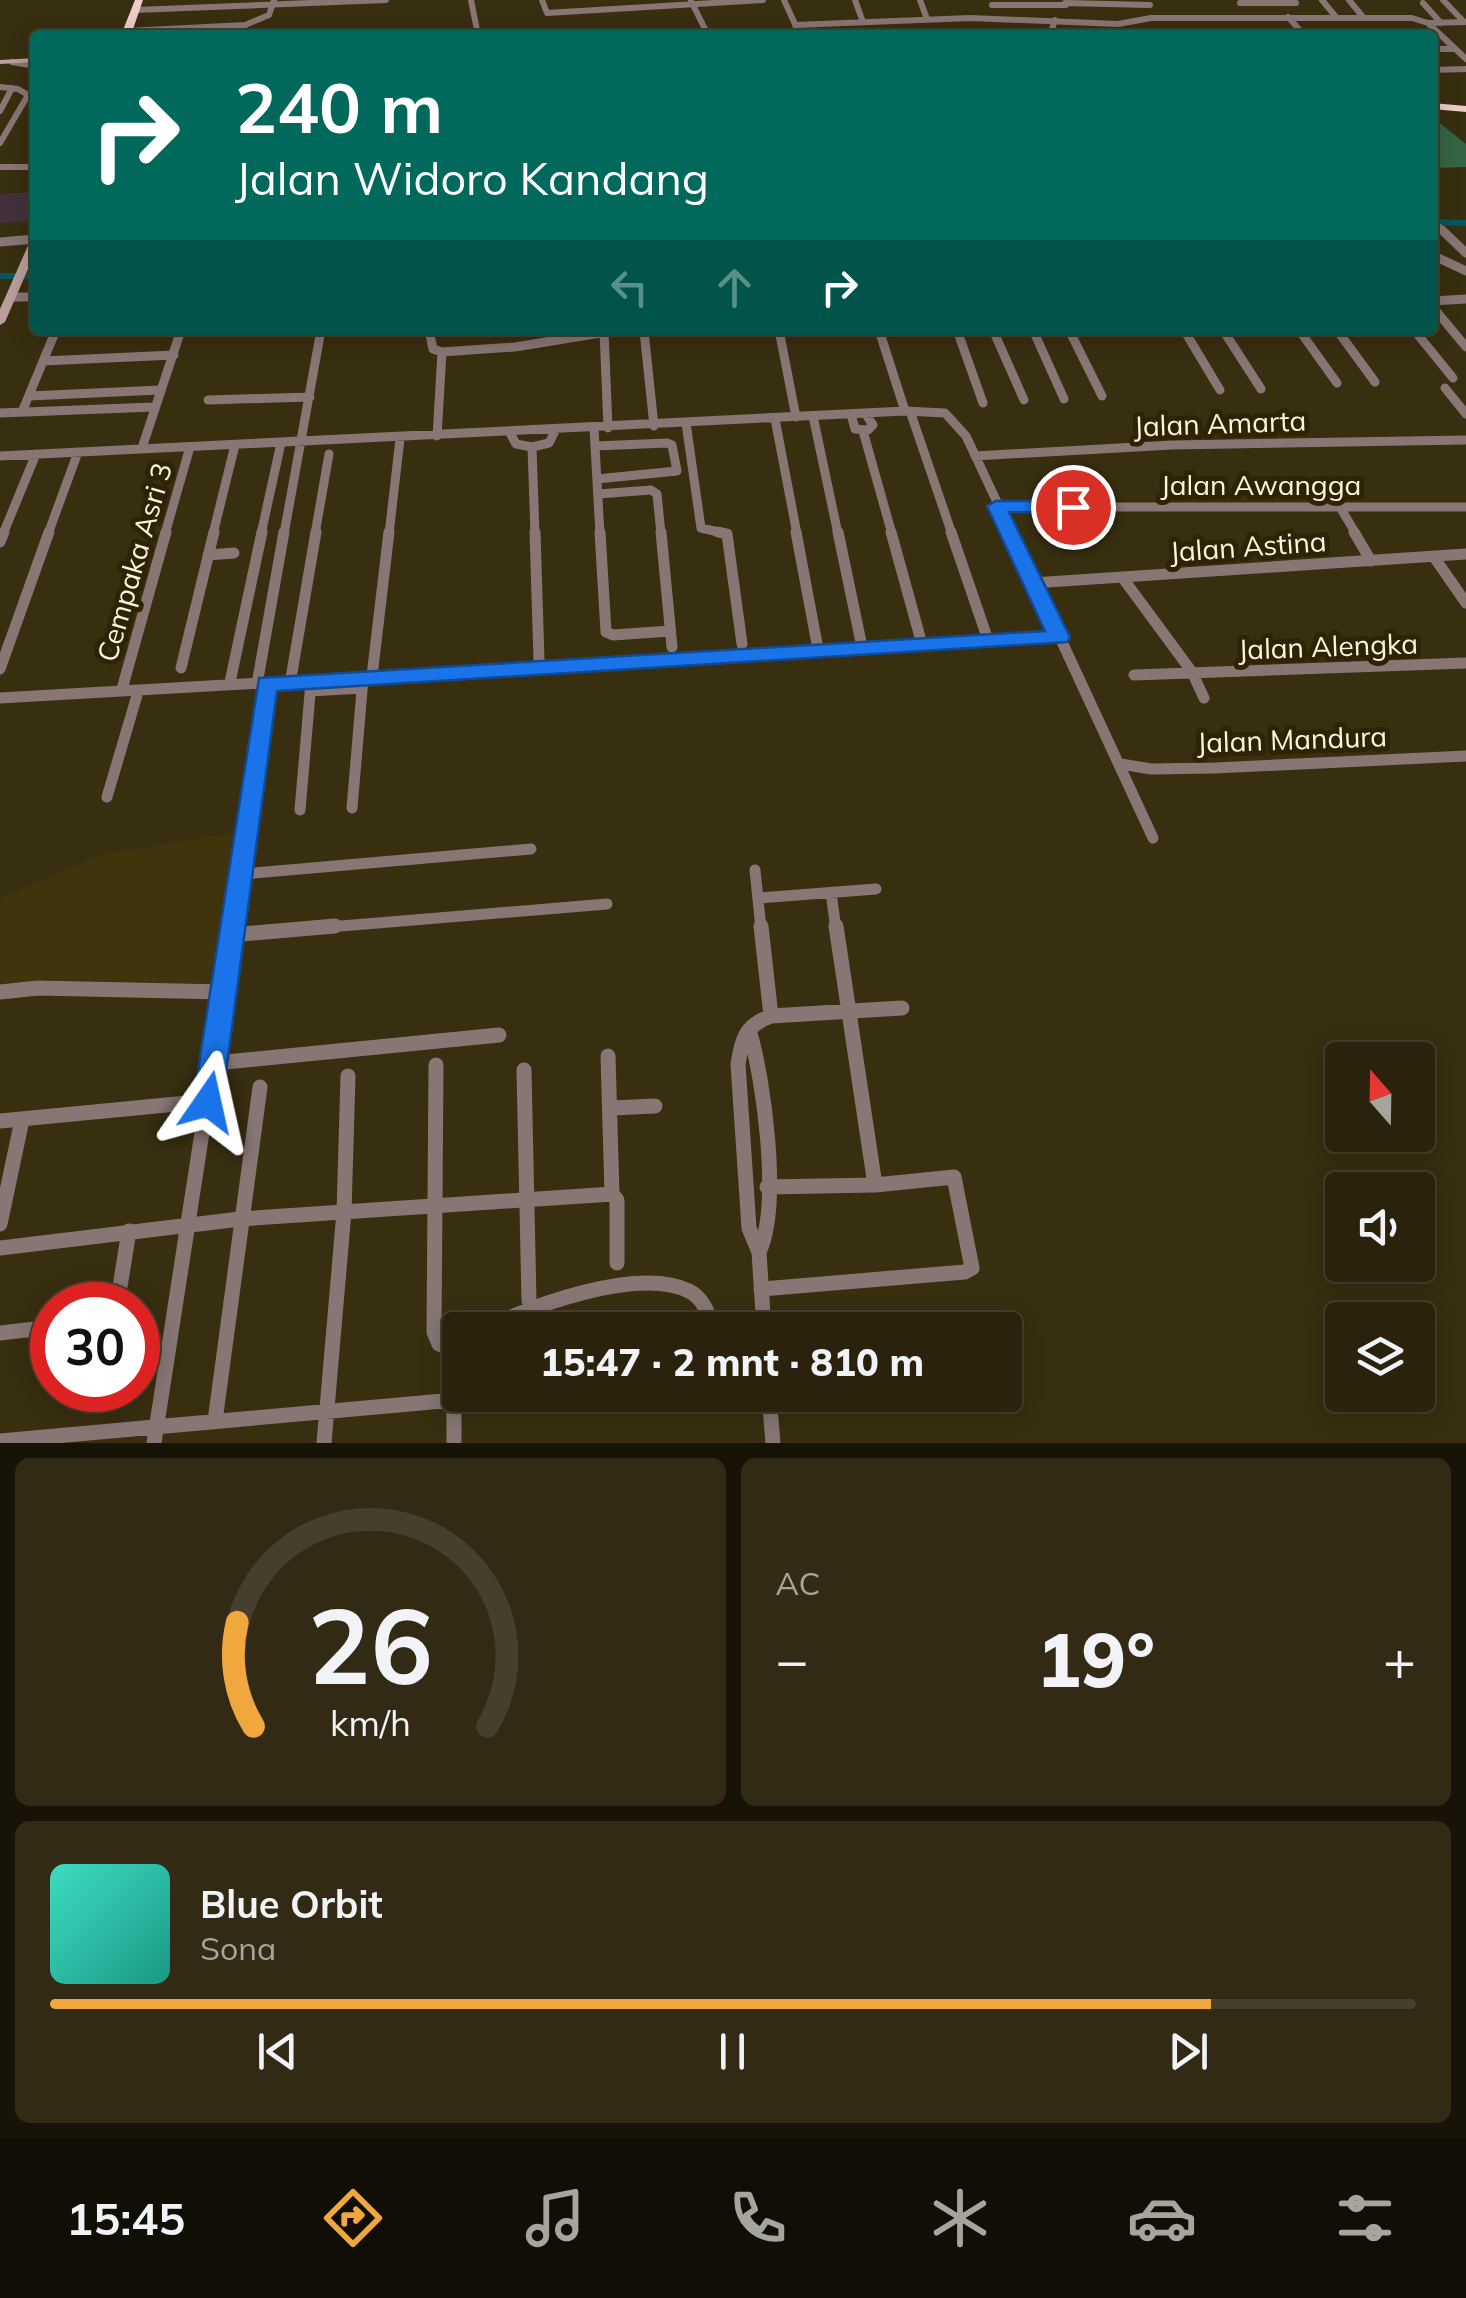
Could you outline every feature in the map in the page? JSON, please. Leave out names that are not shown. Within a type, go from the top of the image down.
[{"type":"highway","points":[[128,30],[137,5]]},
{"type":"highway","points":[[1438,107],[1466,110]]},
{"type":"main road","points":[[0,62],[30,63]]},
{"type":"main road","points":[[0,322],[30,253]]},
{"type":"street","points":[[137,5],[386,0]]},
{"type":"street","points":[[471,0],[477,30]]},
{"type":"street","points":[[542,0],[549,22]]},
{"type":"street","points":[[548,13],[763,0]]},
{"type":"street","points":[[784,0],[798,30]]},
{"type":"street","points":[[854,0],[862,22]]},
{"type":"street","points":[[920,0],[927,19]]},
{"type":"street","points":[[1322,0],[1336,17]]},
{"type":"street","points":[[1349,0],[1363,17]]},
{"type":"street","points":[[1443,0],[1465,22]]},
{"type":"street","points":[[171,30],[245,25],[267,17],[273,2]]},
{"type":"street","points":[[330,2],[334,17]]},
{"type":"street","points":[[692,2],[706,30]]},
{"type":"street","points":[[999,18],[991,2],[1150,2],[1151,18]]},
{"type":"street","points":[[1239,2],[1295,2],[1306,17]]},
{"type":"street","points":[[1239,2],[1249,17]]},
{"type":"street","points":[[1065,3],[1073,21]]},
{"type":"street","points":[[1423,3],[1440,23]]},
{"type":"street","points":[[1220,17],[1226,29]]},
{"type":"street","points":[[1288,17],[1300,30]]},
{"type":"street","points":[[795,25],[927,19],[1118,24],[1151,18],[1363,17],[1418,18],[1434,30]]},
{"type":"street","points":[[920,30],[927,19]]},
{"type":"street","points":[[1052,30],[1055,20]]},
{"type":"street","points":[[1428,24],[1465,22]]},
{"type":"street","points":[[1118,24],[1121,30]]},
{"type":"street","points":[[244,30],[245,25]]},
{"type":"street","points":[[1438,34],[1466,59]]},
{"type":"street","points":[[1448,43],[1466,42]]},
{"type":"street","points":[[1438,49],[1455,50]]},
{"type":"street","points":[[1438,70],[1466,69]]},
{"type":"street","points":[[0,87],[28,95],[0,143]]},
{"type":"street","points":[[0,110],[12,88]]},
{"type":"street","points":[[20,112],[30,112]]},
{"type":"street","points":[[0,168],[30,167]]},
{"type":"street","points":[[1438,225],[1466,253]]},
{"type":"street","points":[[0,242],[30,241]]},
{"type":"street","points":[[1438,258],[1466,271]]},
{"type":"street","points":[[11,297],[30,297]]},
{"type":"street","points":[[1438,302],[1466,299]]},
{"type":"street","points":[[1438,311],[1466,347]]},
{"type":"street","points":[[22,412],[54,335]]},
{"type":"street","points":[[143,445],[180,335]]},
{"type":"street","points":[[155,1434],[216,1062],[243,874],[262,684],[319,335]]},
{"type":"street","points":[[430,335],[434,350],[442,352],[524,346],[583,335]]},
{"type":"street","points":[[521,335],[524,346]]},
{"type":"street","points":[[604,335],[608,428]]},
{"type":"street","points":[[644,335],[654,426]]},
{"type":"street","points":[[780,335],[796,417]]},
{"type":"street","points":[[881,335],[987,637]]},
{"type":"street","points":[[958,335],[983,403]]},
{"type":"street","points":[[995,335],[1024,400]]},
{"type":"street","points":[[1034,335],[1064,398]]},
{"type":"street","points":[[1072,335],[1102,396]]},
{"type":"street","points":[[1187,335],[1220,390]]},
{"type":"street","points":[[1226,335],[1261,389]]},
{"type":"street","points":[[1303,335],[1337,383]]},
{"type":"street","points":[[1341,335],[1375,382]]},
{"type":"street","points":[[1418,335],[1453,378]]},
{"type":"street","points":[[437,436],[442,352]]},
{"type":"street","points":[[43,360],[174,355]]},
{"type":"street","points":[[1444,388],[1466,414]]},
{"type":"street","points":[[29,396],[160,390]]},
{"type":"street","points":[[208,400],[310,397]]},
{"type":"street","points":[[0,413],[154,406]]},
{"type":"street","points":[[1,459],[36,454],[935,411],[952,417],[975,456],[1153,838]]},
{"type":"street","points":[[851,414],[855,429],[864,430],[873,425],[865,414]]},
{"type":"street","points":[[813,416],[861,642]]},
{"type":"street","points":[[775,419],[818,649]]},
{"type":"street","points":[[686,423],[701,528],[727,534],[742,644]]},
{"type":"street","points":[[594,429],[606,632],[613,635],[670,631]]},
{"type":"street","points":[[864,430],[920,637]]},
{"type":"street","points":[[510,433],[516,444],[532,447],[549,443],[555,431]]},
{"type":"street","points":[[352,808],[400,438]]},
{"type":"street","name":"Jalan Amarta","points":[[975,456],[1172,445],[1466,440]]},
{"type":"street","points":[[320,442],[328,454]]},
{"type":"street","points":[[291,678],[328,454],[340,442]]},
{"type":"street","points":[[595,446],[667,442],[672,445],[676,472],[597,479]]},
{"type":"street","points":[[230,682],[281,444]]},
{"type":"street","points":[[181,668],[235,445]]},
{"type":"street","points":[[532,447],[539,660]]},
{"type":"street","name":"Cempaka Asri 3","points":[[122,689],[190,448]]},
{"type":"street","points":[[0,670],[78,452]]},
{"type":"street","points":[[0,542],[36,454]]},
{"type":"street","points":[[598,494],[651,490],[658,494],[672,647]]},
{"type":"street","name":"Jalan Awangga","points":[[996,506],[1466,507]]},
{"type":"street","points":[[1340,507],[1371,561]]},
{"type":"street","points":[[208,555],[234,553]]},
{"type":"street","name":"Jalan Astina","points":[[1033,583],[1466,554]]},
{"type":"street","points":[[1434,557],[1466,602]]},
{"type":"street","points":[[1122,577],[1192,672],[1204,698]]},
{"type":"street","points":[[0,698],[262,684],[310,686],[1059,637]]},
{"type":"street","name":"Jalan Alengka","points":[[1134,674],[1466,663]]},
{"type":"street","points":[[300,810],[310,686]]},
{"type":"street","points":[[107,798],[138,692]]},
{"type":"street","name":"Jalan Mandura","points":[[1120,764],[1151,769],[1215,768],[1466,756]]},
{"type":"street","points":[[243,874],[531,849]]},
{"type":"street","points":[[755,870],[771,1016]]},
{"type":"street","points":[[759,898],[876,889]]},
{"type":"street","points":[[831,894],[875,1185]]},
{"type":"street","points":[[232,935],[606,904]]},
{"type":"street","points":[[1,996],[38,988],[224,992]]},
{"type":"street","points":[[763,1312],[759,1252],[749,1228],[739,1051],[759,1018],[902,1008]]},
{"type":"street","points":[[749,1030],[759,1058],[767,1187],[768,1232],[759,1252]]},
{"type":"street","points":[[216,1062],[499,1035]]},
{"type":"street","points":[[608,1056],[618,1263]]},
{"type":"street","points":[[436,1065],[434,1332],[442,1345]]},
{"type":"street","points":[[524,1070],[529,1301]]},
{"type":"street","points":[[324,1443],[344,1212],[348,1076]]},
{"type":"street","points":[[215,1421],[260,1086]]},
{"type":"street","points":[[0,1121],[208,1102]]},
{"type":"street","points":[[612,1108],[654,1106]]},
{"type":"street","points":[[0,1224],[22,1120]]},
{"type":"street","points":[[743,1135],[763,1135]]},
{"type":"street","points":[[761,1289],[965,1272],[972,1268],[954,1177],[875,1185],[767,1187]]},
{"type":"street","points":[[0,1248],[240,1219],[612,1194]]},
{"type":"street","points":[[121,1282],[130,1232]]},
{"type":"street","points":[[527,1312],[605,1289],[650,1286],[688,1290],[703,1302],[707,1312]]},
{"type":"street","points":[[0,1333],[30,1330]]},
{"type":"street","points":[[0,1440],[155,1434],[215,1421],[442,1401]]},
{"type":"street","points":[[454,1412],[454,1443]]},
{"type":"street","points":[[770,1412],[773,1443]]},
{"type":"shaded area","points":[[30,192],[30,221],[0,223],[0,194]]},
{"type":"shaded area","points":[[240,832],[226,987],[46,979],[0,986],[0,898],[104,854]]},
{"type":"green space","points":[[1438,122],[1466,144],[1466,167],[1438,168]]},
{"type":"waterway","points":[[1438,222],[1466,223]]},
{"type":"waterway","points":[[0,276],[30,276]]},
{"type":"route","points":[[208,1102],[267,684],[1059,637],[996,506],[1073,507]]}]
